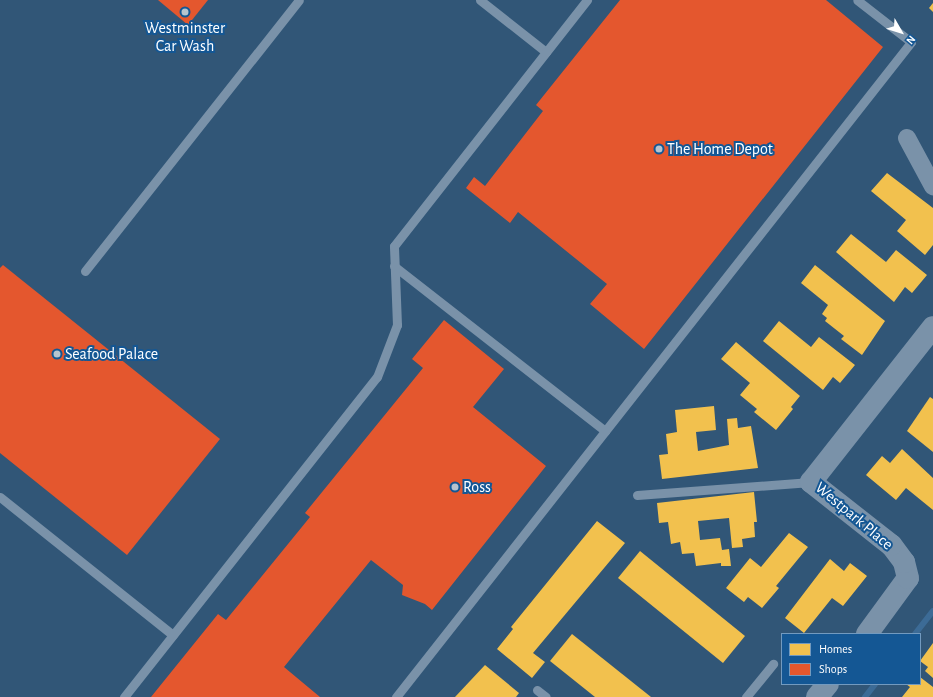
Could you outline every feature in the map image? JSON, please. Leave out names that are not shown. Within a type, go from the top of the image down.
[{"type":"street","points":[[908,138],[933,186]]},
{"type":"street","name":"Westpark Place","points":[[868,633],[908,578],[904,562],[891,545],[811,482],[933,327]]},
{"type":"street","points":[[817,697],[827,685]]},
{"type":"lane","points":[[85,271],[300,0]]},
{"type":"lane","points":[[480,0],[546,52]]},
{"type":"lane","points":[[124,697],[377,377],[397,325],[394,246],[587,0]]},
{"type":"lane","points":[[396,697],[911,42],[857,0]]},
{"type":"lane","points":[[394,266],[605,431]]},
{"type":"lane","points":[[637,495],[811,482]]},
{"type":"lane","points":[[0,497],[173,635]]},
{"type":"lane","points":[[746,697],[773,664]]},
{"type":"lane","points":[[537,690],[546,697]]},
{"type":"building: Homes","points":[[933,3],[933,12],[929,8]]},
{"type":"building: Homes","points":[[887,173],[933,208],[933,245],[925,255],[897,231],[906,220],[871,191]]},
{"type":"building: Homes","points":[[851,234],[886,262],[896,250],[927,275],[912,293],[905,287],[894,302],[836,252]]},
{"type":"building: Homes","points":[[815,265],[885,321],[862,355],[841,339],[844,336],[825,321],[827,318],[822,314],[828,305],[801,283]]},
{"type":"building: Homes","points":[[779,321],[811,347],[819,337],[855,365],[840,383],[833,377],[823,390],[763,341]]},
{"type":"building: Homes","points":[[736,342],[800,396],[791,407],[793,409],[776,430],[754,412],[757,409],[740,395],[750,383],[721,359]]},
{"type":"building: Homes","points":[[930,397],[933,399],[933,452],[907,431]]},
{"type":"building: Homes","points":[[714,406],[716,430],[696,432],[698,451],[729,445],[727,419],[737,418],[738,428],[751,426],[758,468],[662,479],[659,455],[668,454],[666,434],[677,432],[675,410]]},
{"type":"building: Homes","points":[[902,449],[933,478],[933,510],[906,488],[896,500],[866,475],[882,456],[890,463]]},
{"type":"building: Homes","points":[[754,492],[757,522],[754,522],[755,537],[742,539],[743,547],[732,548],[729,518],[698,521],[700,540],[720,538],[722,550],[729,549],[731,566],[721,566],[721,563],[696,566],[694,553],[682,554],[680,542],[671,544],[668,522],[659,523],[657,503]]},
{"type":"building: Homes","points":[[597,521],[625,543],[533,653],[545,662],[532,678],[497,649],[513,629],[511,627]]},
{"type":"building: Homes","points":[[789,533],[808,547],[776,586],[779,588],[762,608],[748,597],[744,602],[726,588],[750,558],[761,567]]},
{"type":"building: Homes","points":[[640,551],[745,636],[723,663],[618,578]]},
{"type":"building: Homes","points":[[830,559],[844,571],[850,563],[867,576],[843,606],[832,598],[804,633],[785,618]]},
{"type":"building: Homes","points":[[572,634],[651,697],[595,697],[550,661]]},
{"type":"building: Homes","points":[[933,643],[933,678],[925,671],[928,667],[921,662]]},
{"type":"building: Homes","points":[[485,665],[519,693],[516,697],[455,697]]},
{"type":"building: Homes","points":[[921,678],[933,687],[933,697],[902,697],[910,687],[907,685],[921,685]]},
{"type":"building: Shops","name":"Westminster Car Wash","points":[[158,0],[208,0],[188,25]]},
{"type":"building: Shops","name":"The Home Depot","points":[[620,0],[826,0],[883,47],[644,349],[590,304],[607,284],[518,212],[510,223],[466,188],[474,177],[485,186],[543,111],[536,105]]},
{"type":"building: Shops","name":"Seafood Palace","points":[[3,265],[220,439],[127,555],[0,453],[0,268]]},
{"type":"building: Shops","points":[[444,320],[504,369],[473,407],[546,466],[432,610],[425,604],[402,595],[403,585],[371,560],[284,667],[320,697],[151,697],[218,614],[226,620],[310,517],[305,513],[423,368],[412,359]]},
{"type":"waterway","points":[[916,633],[933,611]]},
{"type":"waterway","points":[[865,697],[874,685]]},
{"type":"place","name":"Westminster Car Wash","points":[[185,12]]},
{"type":"place","name":"The Home Depot","points":[[659,149]]},
{"type":"place","name":"Seafood Palace","points":[[57,354]]},
{"type":"place","name":"Ross","points":[[455,487]]}]
